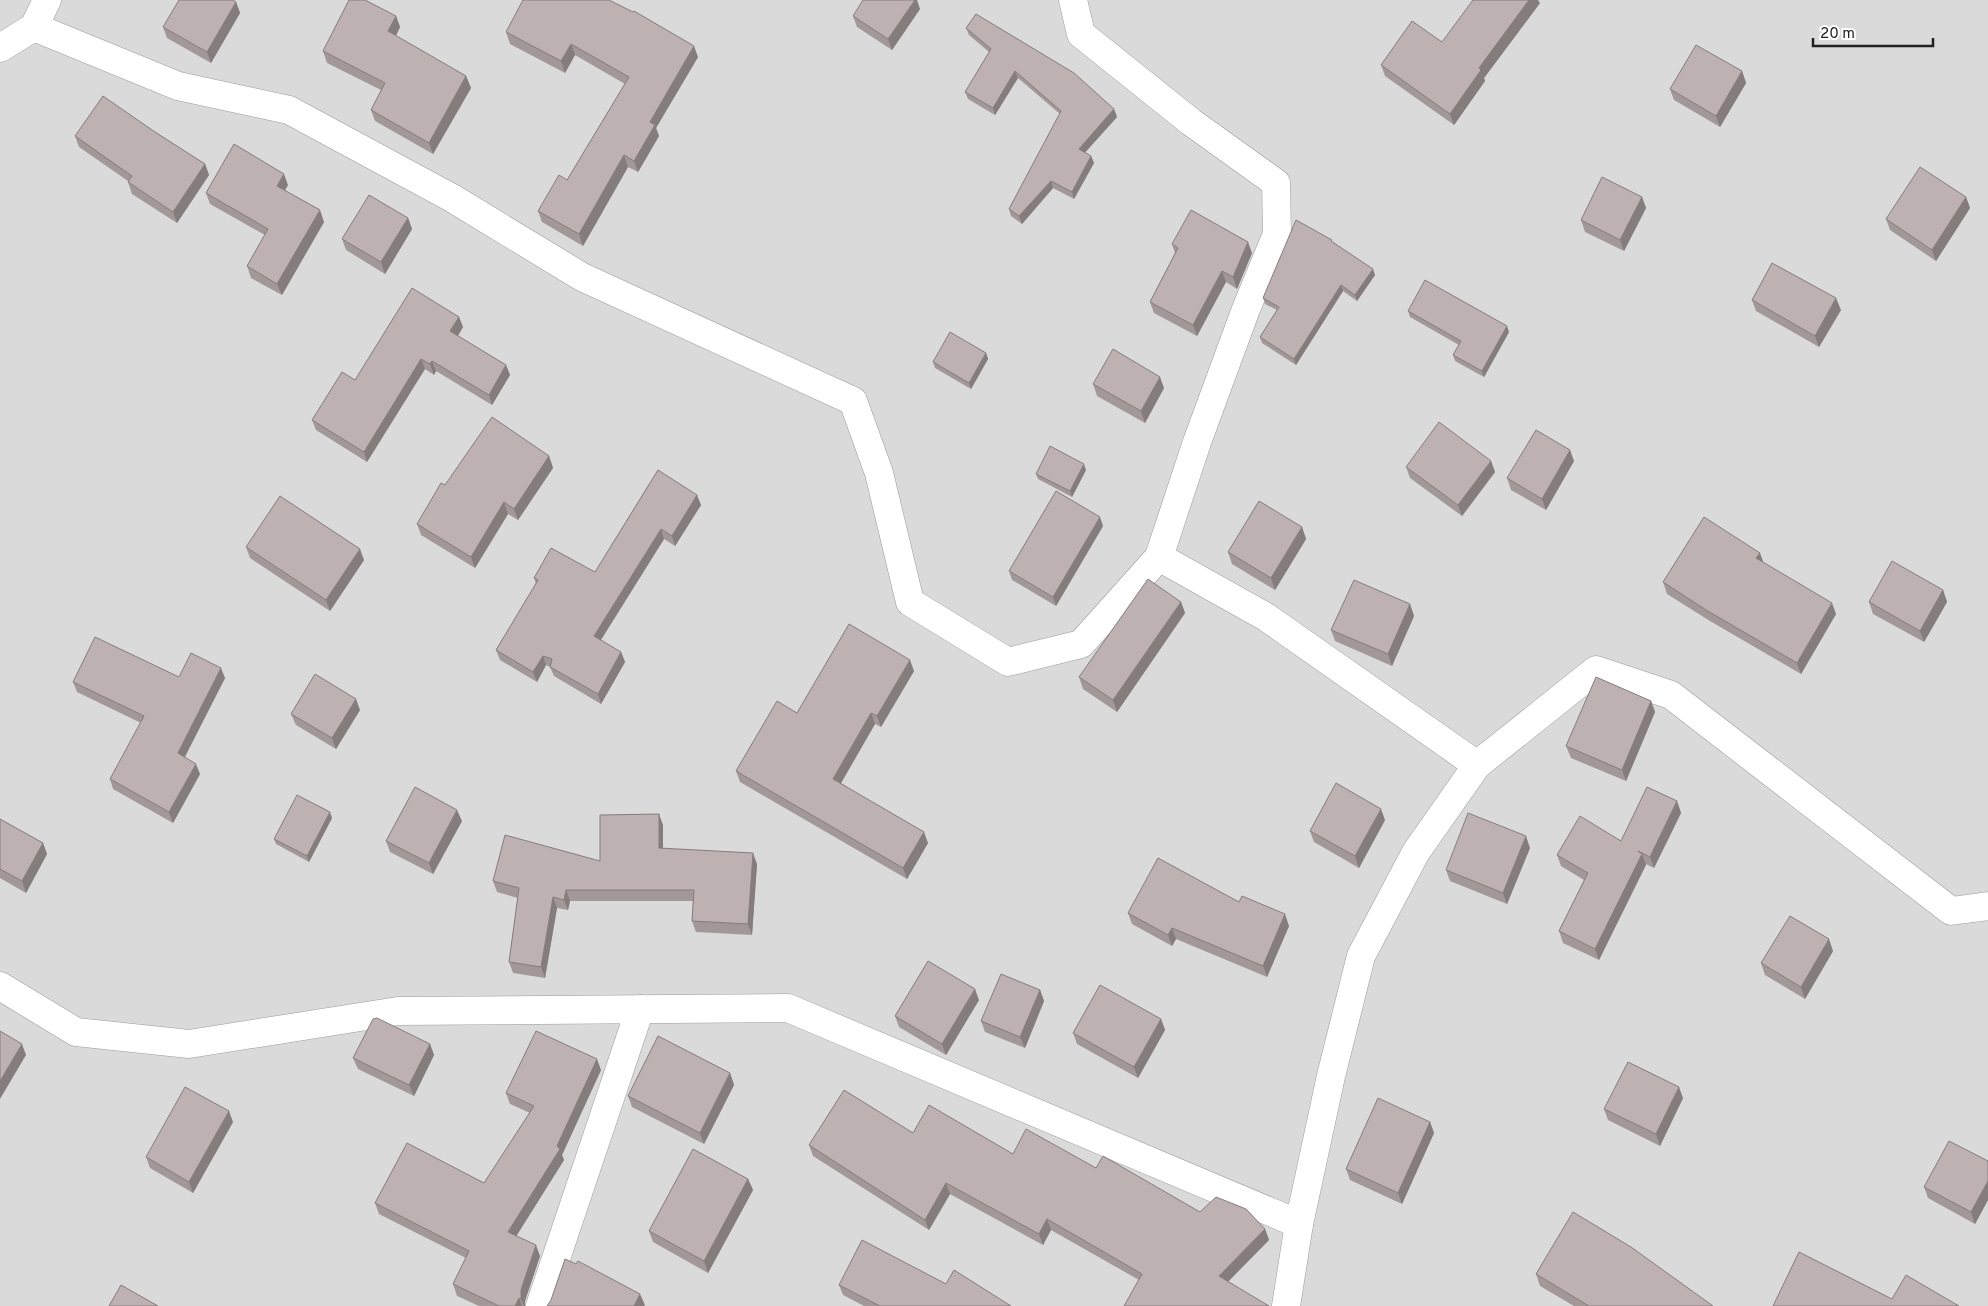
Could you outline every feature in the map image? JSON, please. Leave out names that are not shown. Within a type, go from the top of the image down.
[{"type":"street","points":[[0,48],[34,27],[47,0]]},
{"type":"street","points":[[34,27],[178,86],[289,110],[452,198],[582,278],[853,401],[880,473],[910,602],[1008,662],[1081,644],[1159,557],[1242,317],[1277,234],[1276,183],[1191,122],[1082,34],[1073,0]]},
{"type":"street","points":[[1159,557],[1266,617],[1477,766]]},
{"type":"street","points":[[1286,1306],[1299,1224],[1331,1076],[1361,956],[1416,852],[1477,766],[1596,670],[1671,695],[1951,911],[1988,906]]},
{"type":"street","points":[[0,986],[76,1032],[189,1044],[398,1011],[788,1008],[1299,1224]]},
{"type":"street","points":[[540,1306],[640,1009]]},
{"type":"shaded area","points":[[0,0],[1988,0],[1988,1306],[0,1306]]},
{"type":"building","points":[[179,0],[233,0],[236,2],[207,52],[163,27]]},
{"type":"building","points":[[349,0],[365,0],[396,16],[388,31],[466,76],[429,143],[371,110],[385,83],[323,51]]},
{"type":"building","points":[[523,0],[609,0],[634,11],[694,46],[650,122],[655,125],[634,161],[624,155],[579,234],[538,211],[559,175],[567,180],[629,77],[571,44],[561,61],[506,32]]},
{"type":"building","points":[[863,0],[915,0],[888,39],[853,16]]},
{"type":"building","points":[[1473,0],[1529,0],[1479,68],[1481,70],[1450,114],[1381,65],[1412,21],[1442,42]]},
{"type":"building","points":[[976,14],[1074,73],[1114,109],[1079,149],[1091,156],[1072,192],[1051,181],[1019,216],[1009,209],[1061,111],[1015,71],[993,108],[965,92],[991,49],[966,28]]},
{"type":"building","points":[[1696,45],[1742,71],[1716,116],[1670,89]]},
{"type":"building","points":[[103,96],[205,164],[173,212],[128,182],[132,176],[75,136]]},
{"type":"building","points":[[234,144],[284,174],[277,186],[320,210],[277,284],[247,266],[268,229],[206,193]]},
{"type":"building","points":[[1920,167],[1966,197],[1932,250],[1886,219]]},
{"type":"building","points":[[1602,177],[1642,197],[1620,240],[1581,220]]},
{"type":"building","points":[[369,195],[408,218],[381,262],[342,239]]},
{"type":"building","points":[[1191,210],[1248,242],[1233,277],[1222,271],[1193,325],[1150,302],[1178,248],[1172,244]]},
{"type":"building","points":[[1296,220],[1332,240],[1373,269],[1355,295],[1341,285],[1294,359],[1260,337],[1279,307],[1263,298]]},
{"type":"building","points":[[1772,263],[1836,298],[1815,336],[1752,300]]},
{"type":"building","points":[[1425,280],[1507,326],[1482,371],[1453,355],[1461,341],[1408,311]]},
{"type":"building","points":[[412,288],[459,317],[450,331],[506,365],[489,395],[432,361],[430,364],[421,359],[364,452],[312,420],[342,372],[355,380]]},
{"type":"building","points":[[950,332],[986,353],[969,383],[933,362]]},
{"type":"building","points":[[1113,349],[1160,377],[1141,411],[1093,384]]},
{"type":"building","points":[[492,417],[549,456],[514,509],[504,502],[471,557],[417,524],[441,483],[445,485]]},
{"type":"building","points":[[1439,422],[1491,461],[1458,505],[1406,467]]},
{"type":"building","points":[[1536,430],[1570,450],[1542,499],[1507,478]]},
{"type":"building","points":[[1050,446],[1084,464],[1070,491],[1036,474]]},
{"type":"building","points":[[658,470],[697,495],[672,536],[661,529],[594,636],[621,652],[598,694],[550,667],[552,659],[543,656],[533,672],[496,650],[538,580],[534,578],[551,548],[595,572]]},
{"type":"building","points":[[1056,491],[1100,517],[1053,597],[1009,571]]},
{"type":"building","points":[[280,496],[360,549],[326,600],[246,547]]},
{"type":"building","points":[[1259,501],[1302,527],[1271,578],[1228,552]]},
{"type":"building","points":[[1704,517],[1760,553],[1756,558],[1832,603],[1797,663],[1706,610],[1663,582]]},
{"type":"building","points":[[1892,561],[1943,590],[1920,631],[1869,602]]},
{"type":"building","points":[[1148,579],[1181,602],[1113,700],[1079,677]]},
{"type":"building","points":[[1354,580],[1410,604],[1388,654],[1331,630]]},
{"type":"building","points":[[849,624],[910,660],[877,716],[871,713],[833,779],[924,832],[903,868],[736,771],[777,701],[797,713]]},
{"type":"building","points":[[95,637],[179,677],[191,653],[221,668],[178,753],[196,764],[169,812],[110,779],[144,716],[73,682]]},
{"type":"building","points":[[315,674],[356,699],[332,738],[291,714]]},
{"type":"building","points":[[1596,677],[1651,701],[1622,770],[1566,746]]},
{"type":"building","points":[[1336,783],[1381,809],[1355,856],[1310,831]]},
{"type":"building","points":[[415,787],[457,810],[429,863],[386,841]]},
{"type":"building","points":[[1647,787],[1677,801],[1650,857],[1638,851],[1642,854],[1595,949],[1559,931],[1588,873],[1557,855],[1580,816],[1621,841]]},
{"type":"building","points":[[297,795],[330,812],[307,856],[274,839]]},
{"type":"building","points":[[1468,813],[1526,836],[1503,893],[1446,870]]},
{"type":"building","points":[[659,814],[659,848],[753,853],[748,924],[692,921],[694,890],[566,890],[564,900],[553,897],[541,967],[509,962],[519,888],[493,881],[505,835],[600,861],[600,815]]},
{"type":"building","points":[[0,819],[43,843],[22,881],[0,869]]},
{"type":"building","points":[[1158,858],[1239,902],[1242,896],[1285,914],[1263,966],[1172,928],[1168,935],[1128,913]]},
{"type":"building","points":[[1790,916],[1829,939],[1801,987],[1761,963]]},
{"type":"building","points":[[928,961],[975,989],[942,1044],[895,1016]]},
{"type":"building","points":[[1001,974],[1040,990],[1020,1037],[981,1021]]},
{"type":"building","points":[[1100,985],[1161,1019],[1134,1067],[1073,1033]]},
{"type":"building","points":[[377,1018],[430,1044],[409,1085],[353,1058],[373,1019]]},
{"type":"building","points":[[0,1031],[22,1044],[0,1081]]},
{"type":"building","points":[[536,1031],[597,1059],[557,1146],[560,1149],[508,1232],[536,1245],[521,1290],[521,1299],[519,1298],[515,1306],[499,1306],[453,1284],[469,1251],[375,1203],[407,1143],[484,1183],[534,1106],[506,1093]]},
{"type":"building","points":[[658,1036],[730,1073],[700,1133],[628,1096]]},
{"type":"building","points":[[1628,1062],[1679,1087],[1656,1134],[1604,1109]]},
{"type":"building","points":[[185,1087],[229,1111],[189,1182],[146,1157]]},
{"type":"building","points":[[844,1090],[913,1133],[929,1105],[1013,1154],[1026,1129],[1096,1168],[1103,1156],[1200,1212],[1216,1197],[1246,1209],[1265,1229],[1219,1276],[1269,1306],[1124,1306],[1142,1274],[1047,1219],[1039,1234],[946,1183],[925,1220],[809,1145]]},
{"type":"building","points":[[1378,1098],[1430,1122],[1398,1193],[1346,1169]]},
{"type":"building","points":[[1949,1141],[1988,1161],[1988,1181],[1971,1212],[1924,1187]]},
{"type":"building","points":[[693,1149],[748,1179],[704,1261],[649,1231]]},
{"type":"building","points":[[1573,1212],[1631,1247],[1713,1306],[1589,1306],[1536,1274]]},
{"type":"building","points":[[862,1240],[946,1284],[954,1270],[1011,1306],[880,1306],[839,1285]]},
{"type":"building","points":[[1799,1252],[1892,1299],[1906,1275],[1959,1306],[1773,1306]]},
{"type":"building","points":[[565,1259],[576,1264],[578,1261],[640,1294],[634,1306],[547,1306],[551,1300]]},
{"type":"building","points":[[121,1285],[158,1306],[109,1306]]}]
